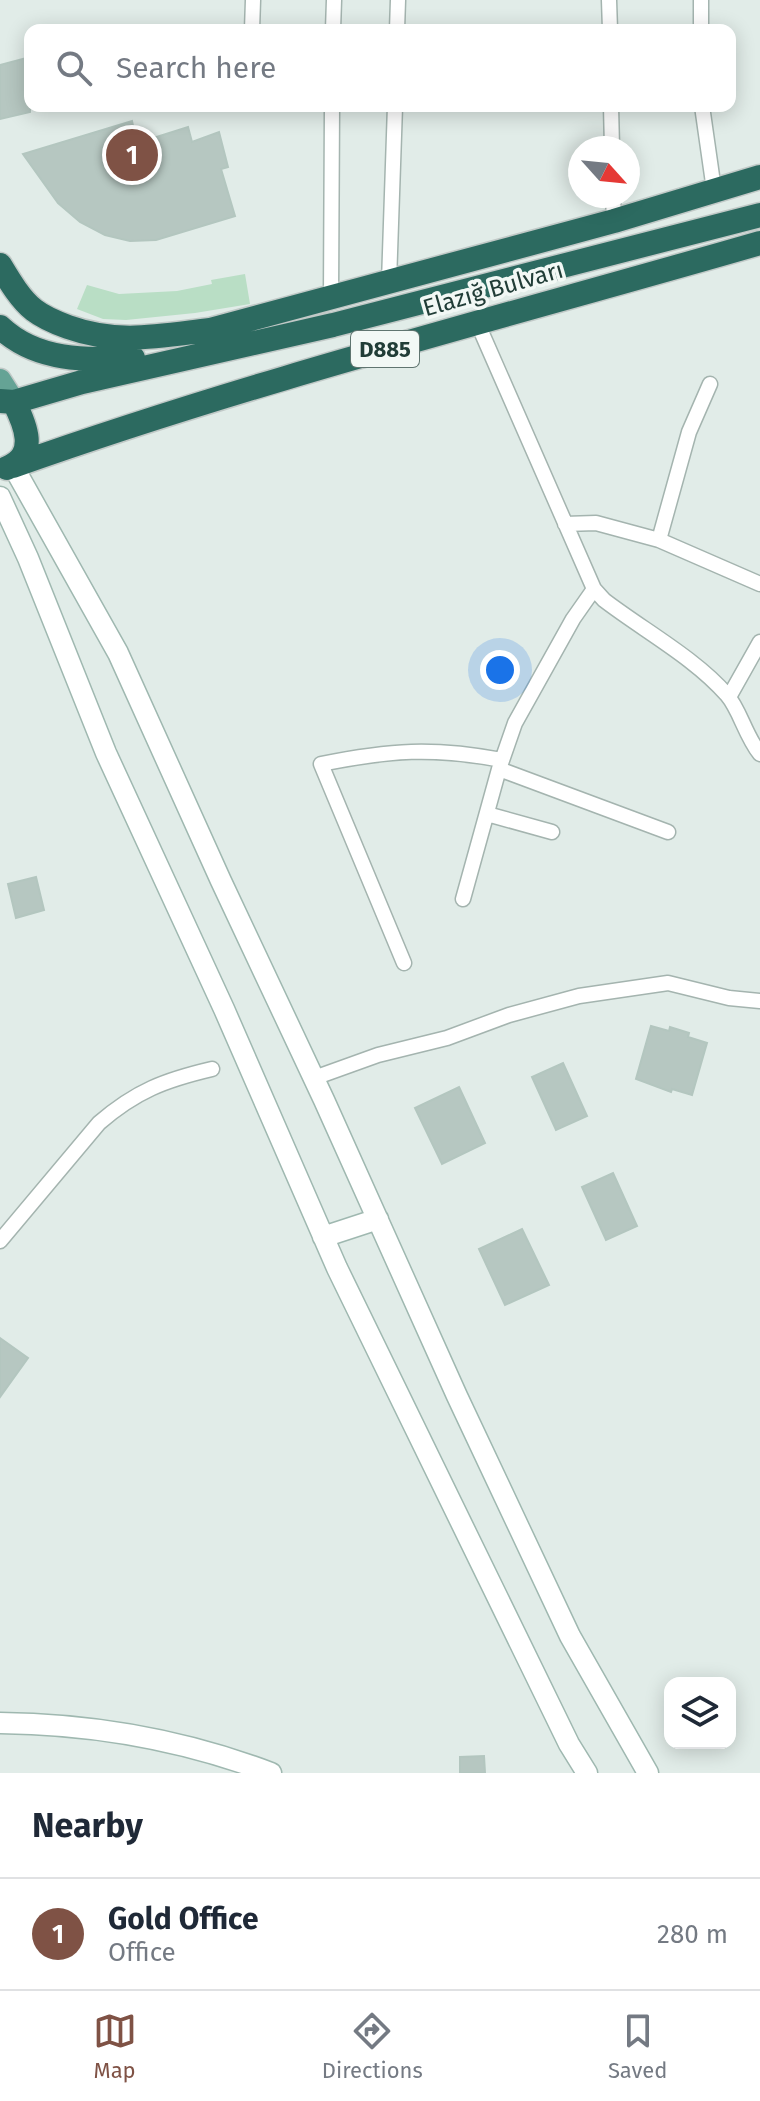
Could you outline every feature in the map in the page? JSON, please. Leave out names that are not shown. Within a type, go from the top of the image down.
[{"type":"highway","points":[[0,265],[34,310],[57,323],[115,339],[144,338],[210,330],[614,221],[760,177]]},
{"type":"highway","points":[[661,242],[726,201],[760,192]]},
{"type":"highway","name":"Elazığ Bulvarı","points":[[7,402],[333,325],[760,215]]},
{"type":"highway","name":"Elazığ Bulvarı","points":[[7,468],[104,434],[477,322],[760,243]]},
{"type":"highway","points":[[681,265],[760,258]]},
{"type":"highway","points":[[0,327],[10,337],[50,355],[76,360],[196,356]]},
{"type":"highway","points":[[7,402],[25,422],[28,434],[27,445],[7,468]]},
{"type":"main road","points":[[0,380],[7,402]]},
{"type":"main road","points":[[7,468],[118,653],[457,1396],[570,1636],[648,1773]]},
{"type":"main road","points":[[0,497],[28,558],[106,753],[224,1009],[323,1237],[569,1744],[587,1773]]},
{"type":"main road","points":[[323,1237],[378,1219]]},
{"type":"main road","points":[[0,1723],[112,1731],[171,1741],[271,1773]]},
{"type":"street","points":[[252,24],[253,0]]},
{"type":"street","points":[[333,24],[334,0]]},
{"type":"street","points":[[397,24],[398,0]]},
{"type":"street","points":[[609,0],[610,24]]},
{"type":"street","points":[[701,0],[701,24]]},
{"type":"street","points":[[331,296],[332,112]]},
{"type":"street","points":[[389,282],[395,112]]},
{"type":"street","points":[[611,112],[612,136]]},
{"type":"street","points":[[703,112],[714,190]]},
{"type":"street","points":[[613,208],[614,221]]},
{"type":"street","points":[[477,322],[594,589],[604,600],[702,670],[729,697],[747,738],[760,754]]},
{"type":"street","points":[[659,540],[689,432],[710,384]]},
{"type":"street","points":[[565,524],[596,523],[659,540],[759,581]]},
{"type":"street","points":[[463,899],[500,765],[515,723],[573,619],[594,589]]},
{"type":"street","points":[[729,697],[760,642]]},
{"type":"street","points":[[404,963],[321,764],[364,755],[414,750],[461,753],[500,765],[668,832]]},
{"type":"street","points":[[487,814],[552,832]]},
{"type":"street","points":[[314,1078],[378,1055],[447,1038],[509,1015],[579,996],[668,983],[729,998],[760,1001]]},
{"type":"street","points":[[0,1241],[99,1123],[118,1107],[157,1085],[212,1069]]},
{"type":"green space","points":[[245,274],[250,304],[126,320],[103,319],[77,309],[87,285],[119,294],[177,291],[212,284],[211,280]]},
{"type":"building","points":[[24,59],[24,112],[30,112],[0,119],[0,65]]},
{"type":"building","points":[[132,121],[134,131],[138,130],[140,135],[145,133],[147,140],[188,127],[192,142],[219,132],[228,167],[221,169],[235,216],[156,240],[130,241],[105,235],[80,222],[58,203],[23,154]]},
{"type":"building","points":[[36,877],[44,910],[16,918],[8,884]]},
{"type":"building","points":[[651,1026],[669,1031],[670,1027],[707,1043],[692,1095],[672,1089],[671,1092],[636,1079]]},
{"type":"building","points":[[563,1063],[587,1116],[556,1130],[532,1077]]},
{"type":"building","points":[[459,1087],[485,1143],[442,1164],[415,1108]]},
{"type":"building","points":[[613,1173],[637,1226],[606,1240],[582,1187]]},
{"type":"building","points":[[522,1229],[549,1285],[505,1305],[479,1249]]},
{"type":"building","points":[[0,1338],[28,1358],[0,1397]]},
{"type":"building","points":[[484,1756],[485,1773],[460,1773],[460,1757]]},
{"type":"place","name":"Gold Office","points":[[132,155]]}]
